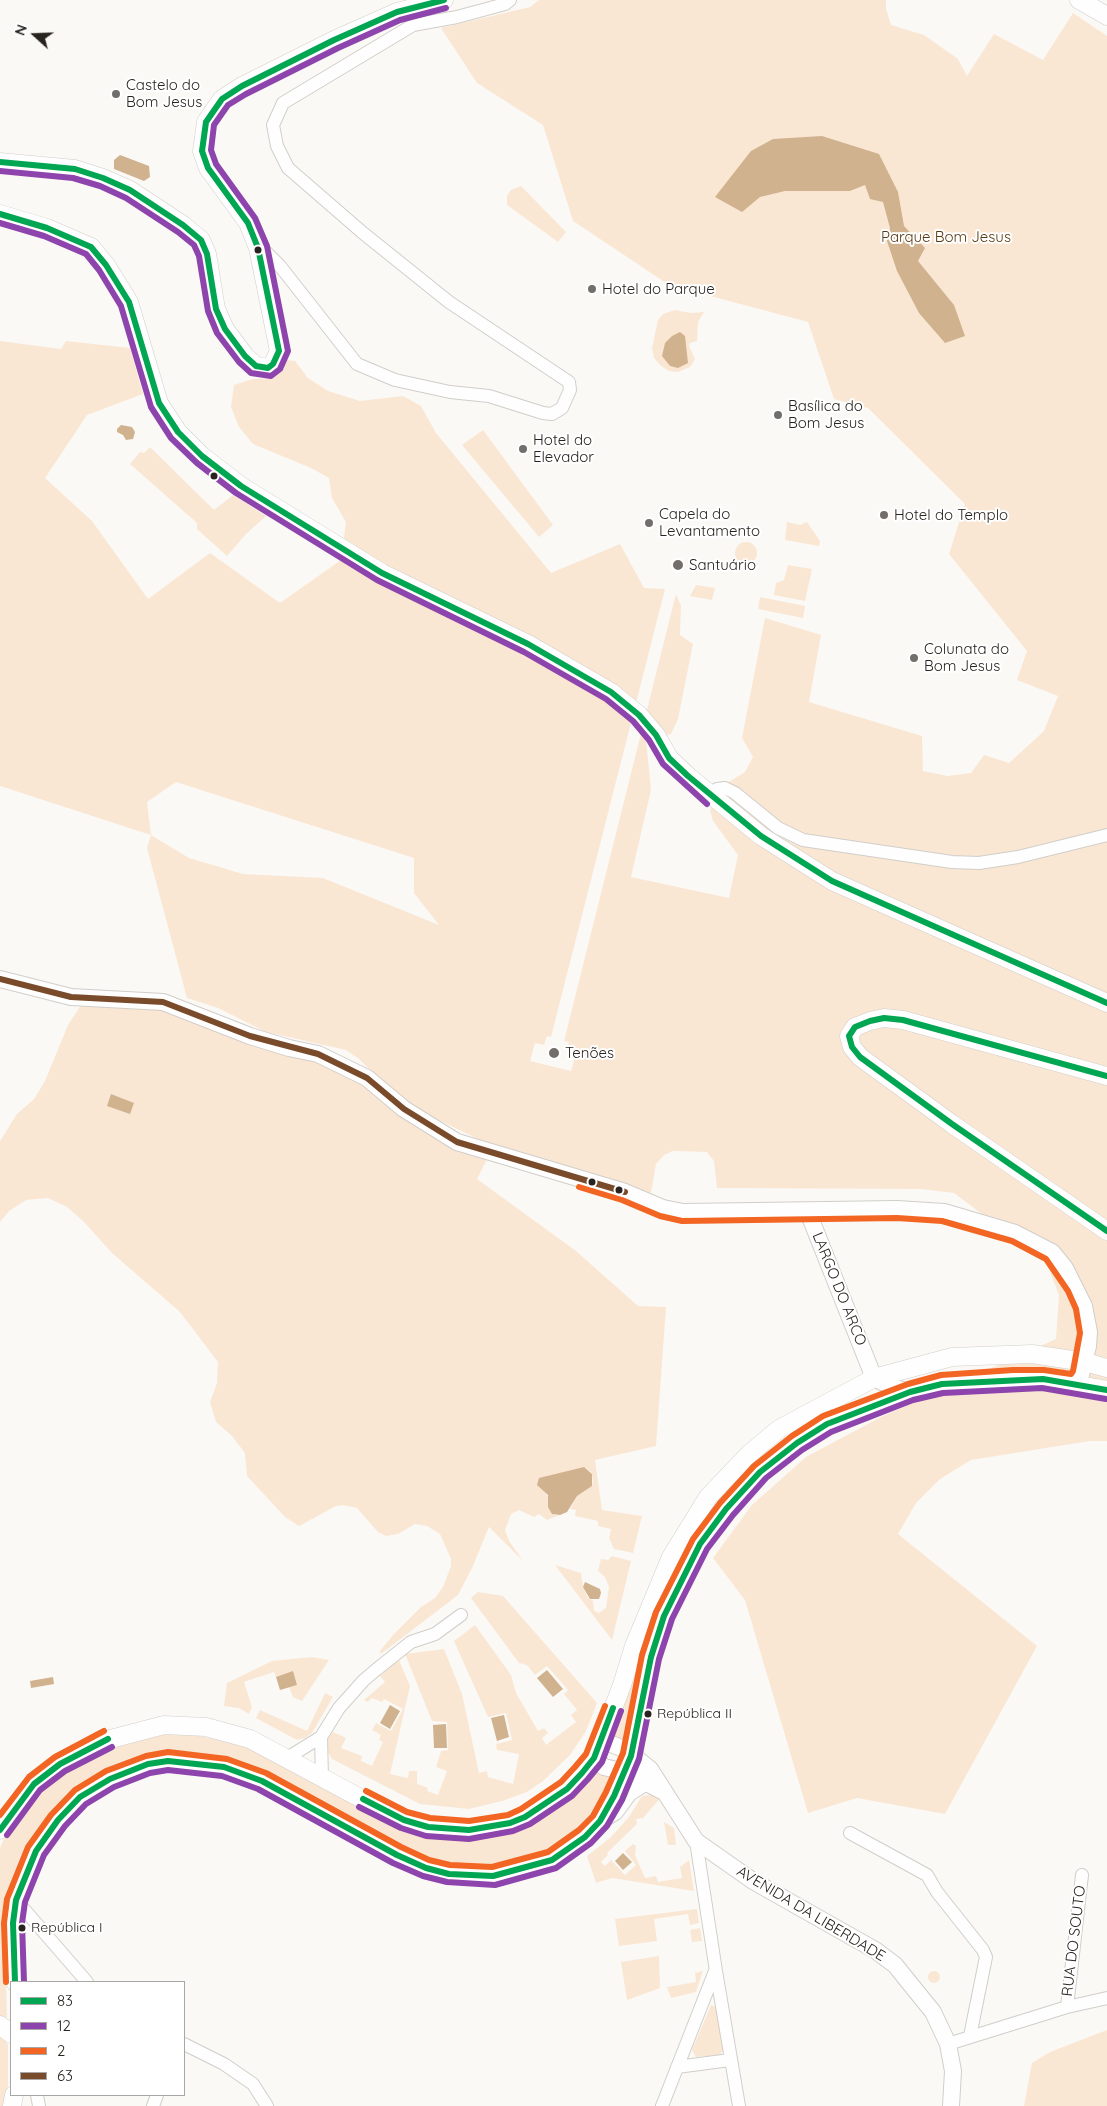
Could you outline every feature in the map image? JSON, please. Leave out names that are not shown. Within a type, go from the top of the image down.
[{"type":"main road","points":[[0,162],[76,169],[103,178],[130,190],[183,225],[200,240],[207,254],[216,309],[225,329],[245,356],[256,366],[268,368],[273,364],[279,351],[258,248],[248,223],[208,168],[202,151],[206,122],[212,109],[222,99],[242,86],[334,40],[397,12],[444,0]]},
{"type":"main road","points":[[1079,0],[1107,16]]},
{"type":"main road","points":[[0,214],[47,228],[91,247],[106,265],[129,302],[159,403],[178,432],[202,456],[241,486],[382,573],[528,644],[610,692],[639,714],[656,735],[669,758],[713,797],[769,842],[832,881],[1107,1003]]},
{"type":"main road","points":[[1107,1076],[903,1020],[884,1018],[870,1022],[855,1027],[849,1036],[852,1047],[860,1057],[952,1124],[1107,1231]]},
{"type":"main road","points":[[0,1830],[34,1784],[60,1764],[103,1741],[164,1725],[206,1728],[250,1740],[404,1820],[428,1827],[469,1830],[510,1823],[525,1817],[567,1789],[594,1758],[634,1646],[671,1557],[708,1497],[744,1459],[778,1429],[874,1378],[952,1357],[1032,1354],[1084,1362],[1107,1368]]},
{"type":"main road","points":[[15,1981],[13,1923],[16,1900],[36,1851],[58,1820],[80,1797],[110,1778],[148,1764],[168,1761],[224,1767],[262,1781],[367,1840],[426,1868],[450,1874],[493,1876],[510,1873],[552,1860],[585,1837],[600,1821],[628,1764],[651,1657],[664,1616],[679,1583],[700,1544],[726,1509],[760,1472],[797,1443],[827,1424],[910,1392],[942,1384],[1043,1379],[1107,1390]]},
{"type":"main road","points":[[0,2025],[10,2033]]},
{"type":"street","points":[[258,248],[266,252],[280,266],[338,343],[357,364],[395,380],[450,392],[489,396],[543,413],[552,414],[562,408],[570,390],[569,382],[450,302],[363,233],[288,168],[277,146],[273,125],[283,103],[413,25],[457,17],[505,4],[510,0]]},
{"type":"street","points":[[713,797],[717,789],[725,788],[735,793],[778,828],[803,840],[952,862],[979,863],[1018,857],[1107,835]]},
{"type":"street","points":[[0,979],[71,997],[163,1002],[250,1036],[318,1054],[367,1078],[404,1109],[456,1142],[625,1192],[662,1208],[683,1212],[808,1212]]},
{"type":"street","name":"LARGO DO ARCO","points":[[874,1378],[808,1212],[897,1209],[944,1212],[1014,1233],[1052,1252],[1065,1268],[1084,1306],[1089,1332],[1084,1362],[1075,1384]]},
{"type":"street","points":[[874,1378],[895,1388],[910,1392]]},
{"type":"street","points":[[287,1758],[321,1737],[339,1708],[364,1680],[411,1642],[434,1634],[460,1615]]},
{"type":"street","points":[[321,1737],[322,1778]]},
{"type":"street","points":[[602,1740],[618,1746],[628,1764],[646,1782],[662,1791]]},
{"type":"street","points":[[594,1758],[604,1767],[628,1764]]},
{"type":"street","name":"AVENIDA DA LIBERDADE","points":[[628,1764],[650,1769],[662,1791],[696,1841],[753,1881],[875,1950],[895,1965],[933,2012],[948,2044],[954,2071],[951,2106]]},
{"type":"street","points":[[600,1821],[615,1812],[629,1794],[646,1782]]},
{"type":"street","points":[[850,1833],[927,1875],[983,1950],[986,1957],[970,2036]]},
{"type":"street","points":[[696,1841],[730,2060],[739,2106]]},
{"type":"street","name":"RUA DO SOUTO","points":[[1067,2007],[1082,1875]]},
{"type":"street","points":[[16,1900],[86,1981]]},
{"type":"street","points":[[662,2106],[716,1971]]},
{"type":"street","name":"RUA DO SOUTO","points":[[948,2044],[1067,2007],[1107,1998]]},
{"type":"street","points":[[185,2044],[224,2064],[253,2084],[267,2106]]},
{"type":"street","points":[[677,2067],[730,2060]]},
{"type":"green space","name":"Parque Bom Jesus","points":[[539,0],[886,0],[886,9],[891,25],[924,35],[958,59],[967,76],[994,34],[1043,60],[1073,13],[1107,36],[1107,1441],[1090,1441],[971,1460],[940,1479],[916,1503],[898,1534],[1037,1646],[945,1814],[857,1798],[808,1813],[745,1600],[713,1558],[752,1505],[806,1457],[879,1418],[1056,1339],[1059,1295],[1046,1262],[954,1193],[921,1189],[717,1188],[714,1161],[707,1152],[673,1151],[664,1155],[656,1164],[651,1193],[512,1154],[476,1138],[424,1113],[381,1081],[359,1059],[346,1050],[266,1032],[218,1008],[187,998],[147,848],[151,835],[0,786],[0,341],[61,349],[66,341],[130,348],[143,394],[87,415],[45,478],[92,521],[148,599],[210,553],[280,603],[341,560],[346,522],[332,498],[329,478],[311,468],[253,444],[239,427],[231,407],[234,385],[253,379],[274,378],[285,360],[295,361],[308,378],[328,391],[360,401],[403,396],[421,406],[436,433],[551,573],[620,544],[644,588],[665,589],[551,1037],[547,1036],[544,1045],[535,1043],[530,1061],[571,1071],[576,1053],[566,1050],[569,1042],[564,1041],[676,594],[681,606],[680,635],[693,644],[678,719],[671,734],[646,740],[651,790],[631,877],[729,898],[738,855],[713,821],[710,810],[724,785],[745,772],[753,757],[742,738],[765,618],[821,635],[809,702],[922,736],[923,771],[948,776],[971,773],[984,755],[1009,763],[1044,731],[1058,696],[1017,680],[1027,651],[949,554],[965,504],[868,408],[834,399],[808,322],[669,285],[573,221],[543,125],[477,83],[441,28],[530,7]],"holes":[[[176,782],[414,858],[414,893],[439,925],[323,878],[243,874],[189,858],[151,835],[147,802]]]},
{"type":"green space","points":[[521,186],[566,232],[558,242],[507,205],[507,196],[511,190]]},
{"type":"green space","points":[[675,310],[691,313],[704,312],[698,322],[697,341],[690,343],[689,346],[695,359],[690,367],[678,372],[669,371],[661,366],[654,358],[652,348],[658,320],[663,314]]},
{"type":"green space","points":[[483,430],[553,525],[539,537],[462,445]]},
{"type":"green space","points":[[150,447],[214,510],[233,495],[266,516],[246,534],[227,556],[197,529],[197,523],[130,464],[140,452],[144,453]]},
{"type":"green space","points":[[787,522],[800,525],[807,522],[820,541],[819,546],[785,540]]},
{"type":"green space","points":[[746,542],[754,545],[757,553],[754,561],[746,564],[738,561],[735,553],[738,545]]},
{"type":"green space","points":[[788,565],[812,569],[805,601],[774,595],[776,583],[784,580]]},
{"type":"green space","points":[[696,585],[715,588],[712,600],[690,596]]},
{"type":"green space","points":[[760,597],[805,606],[803,618],[758,609]]},
{"type":"green space","points":[[83,1002],[170,1010],[352,1075],[441,1142],[463,1152],[487,1159],[477,1179],[576,1251],[638,1306],[666,1307],[656,1446],[595,1460],[602,1510],[642,1516],[633,1553],[614,1549],[609,1538],[611,1529],[598,1526],[598,1521],[575,1516],[576,1510],[570,1509],[577,1496],[592,1486],[591,1472],[584,1467],[545,1492],[549,1499],[548,1507],[555,1515],[560,1515],[547,1520],[539,1514],[534,1517],[519,1510],[511,1514],[505,1530],[509,1541],[524,1562],[489,1527],[472,1568],[458,1595],[381,1654],[380,1651],[393,1635],[421,1607],[435,1598],[443,1587],[451,1566],[451,1559],[440,1534],[427,1526],[415,1524],[398,1534],[386,1536],[378,1532],[357,1508],[343,1505],[336,1506],[299,1526],[285,1517],[247,1476],[245,1453],[232,1436],[216,1422],[210,1402],[217,1383],[218,1362],[180,1312],[112,1253],[83,1221],[67,1207],[48,1198],[26,1200],[9,1211],[0,1222],[0,1141],[17,1114],[34,1099],[45,1081],[68,1025]]},
{"type":"green space","points":[[612,1556],[631,1561],[612,1640],[555,1565],[581,1573],[583,1587],[588,1598],[593,1601],[594,1611],[599,1613],[606,1608],[609,1587],[605,1577],[598,1571],[601,1559],[608,1560]]},
{"type":"green space","points":[[478,1592],[503,1596],[597,1703],[586,1731],[570,1755],[543,1781],[527,1792],[502,1801],[469,1809],[420,1804],[332,1759],[326,1749],[327,1740],[333,1732],[346,1738],[341,1748],[362,1756],[361,1761],[372,1766],[383,1742],[379,1740],[381,1735],[372,1730],[376,1723],[391,1731],[403,1709],[384,1699],[382,1702],[372,1698],[368,1702],[364,1700],[385,1682],[380,1676],[399,1660],[410,1686],[390,1774],[408,1778],[409,1771],[417,1771],[417,1784],[428,1788],[427,1791],[438,1795],[447,1771],[436,1767],[441,1751],[448,1750],[447,1722],[432,1721],[405,1654],[444,1649],[462,1694],[479,1773],[487,1771],[488,1777],[513,1784],[519,1754],[497,1750],[496,1744],[512,1740],[506,1713],[488,1717],[454,1641],[475,1625],[511,1675],[516,1693],[538,1731],[544,1728],[548,1733],[542,1738],[546,1745],[576,1722],[571,1715],[577,1710],[564,1694],[568,1690],[547,1666],[535,1675],[527,1665],[519,1663],[471,1598]]},
{"type":"green space","points":[[312,1657],[329,1660],[302,1701],[293,1697],[289,1687],[297,1685],[293,1672],[276,1677],[274,1672],[244,1682],[252,1707],[249,1714],[239,1708],[224,1706],[227,1683],[272,1661]]},
{"type":"green space","points":[[637,1659],[643,1661],[626,1742],[611,1737]]},
{"type":"green space","points":[[325,1693],[333,1697],[312,1733],[305,1738],[297,1740],[256,1718],[260,1710],[307,1731]]},
{"type":"green space","points":[[163,1734],[190,1734],[239,1744],[270,1758],[374,1815],[491,1833],[596,1769],[615,1776],[597,1810],[580,1830],[554,1847],[529,1859],[493,1869],[451,1867],[426,1860],[392,1845],[257,1771],[233,1760],[211,1755],[176,1752],[131,1761],[100,1774],[70,1793],[47,1817],[20,1858],[7,1892],[4,1909],[7,2022],[0,2017],[0,1848],[6,1834],[18,1814],[39,1789],[64,1770],[116,1744]]},
{"type":"green space","points":[[660,1793],[662,1796],[643,1818],[636,1819],[637,1824],[607,1853],[608,1855],[601,1862],[605,1866],[611,1860],[625,1875],[636,1865],[625,1851],[633,1844],[636,1846],[635,1855],[645,1878],[656,1876],[658,1882],[682,1878],[680,1867],[689,1860],[694,1891],[612,1878],[596,1883],[587,1856],[611,1837],[629,1817],[642,1796]]},
{"type":"green space","points":[[664,1822],[674,1828],[676,1845],[668,1845]]},
{"type":"green space","points":[[697,1909],[699,1923],[690,1925],[688,1914],[654,1919],[657,1941],[619,1946],[615,1919]]},
{"type":"green space","points":[[700,1928],[702,1941],[692,1942],[690,1930]]},
{"type":"green space","points":[[659,1956],[660,1988],[627,2000],[621,1962]]},
{"type":"green space","points":[[703,1971],[696,1992],[671,1998],[667,1987],[696,1982],[695,1973]]},
{"type":"green space","points":[[932,1971],[936,1971],[940,1977],[936,1983],[932,1983],[928,1979],[928,1975]]},
{"type":"green space","points":[[711,2005],[717,2007],[723,2050],[720,2055],[696,2057],[692,2050]]},
{"type":"green space","points":[[1107,2030],[1107,2106],[1024,2106],[1032,2063],[1050,2052]]},
{"type":"green space","points":[[0,2032],[8,2045],[8,2086],[4,2106],[0,2106]]},
{"type":"shaded area","points":[[822,136],[879,154],[898,192],[904,226],[925,248],[918,261],[954,305],[965,336],[945,343],[919,313],[897,271],[887,241],[890,228],[883,202],[870,199],[865,185],[850,191],[785,191],[760,197],[742,212],[715,197],[751,151],[773,139]]},
{"type":"shaded area","points":[[120,155],[149,166],[150,177],[144,181],[114,169],[114,160]]},
{"type":"shaded area","points":[[680,332],[685,336],[688,363],[678,368],[670,366],[662,356],[665,343],[672,336]]},
{"type":"shaded area","points":[[121,425],[132,427],[135,432],[133,439],[126,440],[123,435],[117,432]]},
{"type":"shaded area","points":[[111,1094],[134,1103],[130,1114],[107,1106]]},
{"type":"shaded area","points":[[584,1467],[592,1474],[592,1486],[577,1496],[567,1512],[560,1515],[552,1514],[548,1507],[548,1495],[537,1485],[539,1478]]},
{"type":"shaded area","points":[[585,1582],[600,1589],[599,1599],[590,1599],[583,1587]]},
{"type":"shaded area","points":[[547,1670],[563,1689],[553,1697],[537,1678]]},
{"type":"shaded area","points":[[293,1671],[297,1685],[280,1690],[276,1677]]},
{"type":"shaded area","points":[[53,1677],[54,1684],[31,1688],[30,1681]]},
{"type":"shaded area","points":[[390,1705],[400,1711],[390,1729],[380,1723]]},
{"type":"shaded area","points":[[504,1715],[509,1737],[497,1741],[491,1718]]},
{"type":"shaded area","points":[[446,1724],[447,1748],[434,1748],[433,1725]]},
{"type":"shaded area","points":[[623,1853],[632,1862],[623,1870],[615,1861]]},
{"type":"transit line","name":"83","points":[[0,162],[75,169],[103,178],[130,190],[183,225],[201,240],[207,254],[216,309],[225,329],[245,356],[256,366],[268,368],[273,364],[279,351],[258,248],[248,223],[208,168],[202,151],[206,122],[222,99],[242,86],[334,40],[397,12],[444,0]]},
{"type":"transit line","name":"12","points":[[0,171],[73,178],[100,186],[126,198],[178,232],[194,245],[199,256],[208,311],[217,333],[239,362],[251,373],[271,376],[280,369],[288,351],[267,246],[255,218],[216,164],[211,150],[214,125],[228,105],[246,94],[338,48],[400,20],[446,8]]},
{"type":"transit line","name":"83","points":[[0,214],[47,228],[91,247],[106,265],[129,302],[159,403],[178,432],[202,456],[241,486],[382,573],[528,644],[611,692],[639,715],[656,735],[669,758],[688,776],[761,836],[832,881],[1107,1003]]},
{"type":"transit line","name":"12","points":[[0,223],[44,236],[86,254],[99,270],[121,306],[151,407],[171,438],[197,463],[236,493],[377,580],[524,652],[606,699],[633,721],[649,740],[663,764],[707,804]]},
{"type":"transit line","name":"63","points":[[0,979],[71,997],[163,1002],[250,1036],[318,1054],[367,1078],[404,1109],[457,1142],[625,1192]]},
{"type":"transit line","name":"83","points":[[1107,1076],[903,1020],[884,1018],[870,1021],[855,1027],[849,1036],[852,1047],[860,1057],[952,1124],[1107,1231]]},
{"type":"transit line","name":"2","points":[[6,1982],[4,1923],[7,1899],[28,1847],[51,1815],[75,1790],[106,1771],[146,1756],[168,1752],[227,1759],[266,1773],[401,1847],[429,1860],[450,1865],[492,1867],[548,1852],[579,1830],[593,1816],[606,1792],[623,1753],[642,1655],[656,1612],[693,1539],[720,1503],[754,1466],[792,1436],[823,1416],[908,1384],[941,1375],[1013,1370],[1044,1370],[1071,1374],[1073,1371],[1080,1333],[1076,1309],[1068,1291],[1046,1259],[1012,1241],[942,1221],[897,1218],[682,1221],[660,1216],[622,1200],[579,1187]]},
{"type":"transit line","name":"83","points":[[15,1981],[13,1923],[16,1900],[36,1851],[58,1820],[80,1797],[110,1779],[148,1764],[168,1761],[224,1767],[262,1781],[397,1855],[426,1868],[449,1874],[493,1876],[552,1860],[585,1837],[600,1821],[614,1796],[631,1756],[651,1657],[664,1616],[700,1544],[726,1509],[760,1472],[797,1443],[827,1424],[910,1392],[942,1384],[1043,1379],[1107,1390]]},
{"type":"transit line","name":"12","points":[[24,1981],[22,1923],[25,1902],[44,1855],[65,1826],[86,1804],[114,1787],[150,1773],[168,1770],[222,1776],[258,1789],[393,1863],[423,1876],[447,1882],[495,1885],[556,1868],[591,1843],[607,1826],[622,1800],[639,1759],[659,1659],[672,1619],[707,1549],[733,1515],[766,1478],[802,1450],[831,1432],[913,1400],[943,1393],[1042,1388],[1106,1399]]},
{"type":"transit line","name":"2","points":[[366,1791],[407,1812],[430,1818],[469,1821],[508,1815],[521,1809],[561,1782],[575,1767],[586,1754],[605,1706]]},
{"type":"transit line","name":"83","points":[[363,1799],[404,1820],[428,1827],[469,1830],[510,1823],[525,1817],[567,1789],[582,1773],[594,1758],[613,1708]]},
{"type":"transit line","name":"12","points":[[359,1807],[401,1828],[426,1836],[469,1839],[513,1831],[530,1824],[572,1796],[588,1779],[602,1762],[621,1711]]},
{"type":"transit line","name":"2","points":[[0,1815],[29,1777],[55,1757],[104,1731]]},
{"type":"transit line","name":"83","points":[[0,1830],[34,1784],[60,1764],[108,1739]]},
{"type":"transit line","name":"12","points":[[7,1835],[40,1790],[65,1771],[112,1747]]},
{"type":"place","name":"Castelo do Bom Jesus","points":[[116,94]]},
{"type":"place","name":"Hotel do Parque","points":[[592,289]]},
{"type":"place","name":"Basílica do Bom Jesus","points":[[778,415]]},
{"type":"place","name":"Hotel do Elevador","points":[[523,449]]},
{"type":"place","name":"Hotel do Templo","points":[[884,515]]},
{"type":"place","name":"Capela do Levantamento","points":[[649,523]]},
{"type":"place","name":"Santuário","points":[[678,565]]},
{"type":"place","name":"Colunata do Bom Jesus","points":[[914,658]]},
{"type":"place","name":"Tenões","points":[[554,1053]]},
{"type":"place","name":"República II","points":[[648,1714]]},
{"type":"place","name":"República I","points":[[22,1928]]}]
